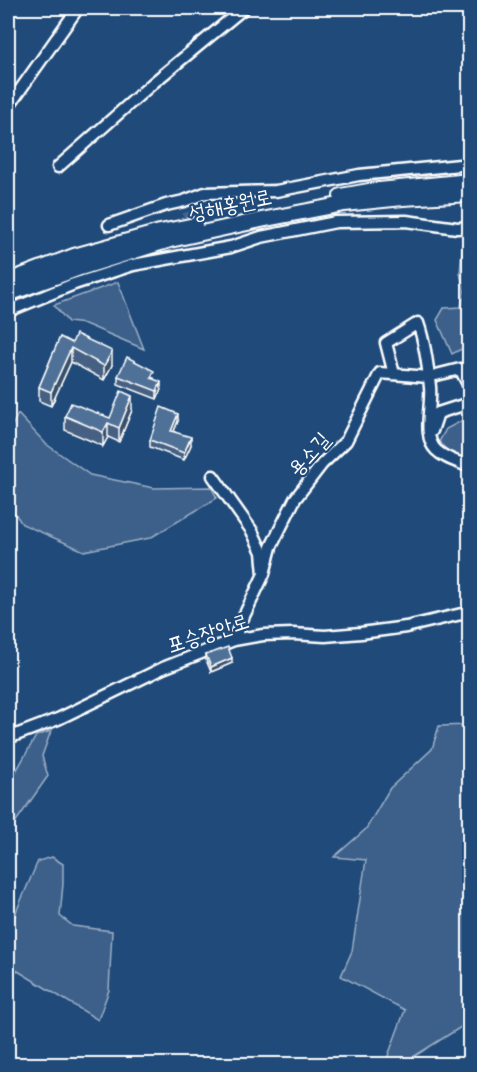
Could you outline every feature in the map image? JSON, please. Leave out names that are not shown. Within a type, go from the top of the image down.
[{"type":"main road","name":"성해홍원로","points":[[8,281],[74,256],[160,232],[369,191],[470,181]]},
{"type":"main road","name":"성해홍원로","points":[[8,294],[80,267],[170,240],[261,220],[344,204],[470,194]]},
{"type":"street","points":[[8,107],[78,8]]},
{"type":"street","points":[[58,167],[153,83],[244,8]]},
{"type":"street","points":[[109,225],[165,205],[186,207],[205,193],[276,191],[359,175],[470,164]]},
{"type":"street","points":[[8,311],[74,284],[198,247],[231,247],[261,237],[336,222],[406,221],[457,228],[470,227]]},
{"type":"street","points":[[470,388],[460,369],[429,377],[394,374],[386,343],[418,323],[429,377],[429,437],[435,449],[443,456],[470,467]]},
{"type":"street","name":"용소길","points":[[234,640],[264,574],[272,547],[295,499],[322,464],[346,441],[380,373],[394,374]]},
{"type":"street","points":[[429,437],[438,413],[466,404],[470,399]]},
{"type":"street","points":[[213,476],[252,531],[261,552],[264,574]]},
{"type":"street","name":"포승장안로","points":[[8,738],[58,719],[163,668],[234,640],[263,635],[325,636],[361,633],[406,627],[470,612]]},
{"type":"shaded area","points":[[463,237],[469,238],[469,345],[452,354],[437,320],[444,308],[461,307],[464,291],[460,273]]},
{"type":"shaded area","points":[[118,282],[144,349],[85,324],[68,322],[54,305]]},
{"type":"shaded area","points":[[18,414],[46,444],[90,475],[154,488],[211,487],[217,498],[150,538],[84,551],[22,524],[8,503],[8,434]]},
{"type":"shaded area","points":[[469,417],[469,461],[448,452],[439,442],[446,429]]},
{"type":"shaded area","points":[[469,725],[470,901],[466,909],[470,912],[469,1022],[402,1064],[385,1064],[405,1010],[341,976],[352,951],[366,860],[334,857],[366,829],[390,788],[432,749],[439,726]]},
{"type":"shaded area","points":[[51,731],[42,756],[48,776],[8,833],[8,782],[36,736]]},
{"type":"shaded area","points":[[52,857],[63,864],[60,916],[73,926],[112,931],[109,990],[98,1020],[8,965],[8,938],[16,912],[38,861]]},
{"type":"building","points":[[76,334],[112,351],[104,366],[71,348],[51,392],[39,387],[60,337],[72,343]]},
{"type":"building","points":[[127,357],[154,371],[151,378],[161,382],[157,391],[118,376]]},
{"type":"building","points":[[121,391],[132,396],[119,428],[108,423],[103,432],[65,416],[71,403],[110,418]]},
{"type":"building","points":[[161,407],[178,414],[171,431],[191,437],[184,453],[150,440]]},
{"type":"building","points":[[228,647],[232,658],[211,667],[206,655]]},
{"type":"tunnel","points":[[187,212],[197,242]]}]
